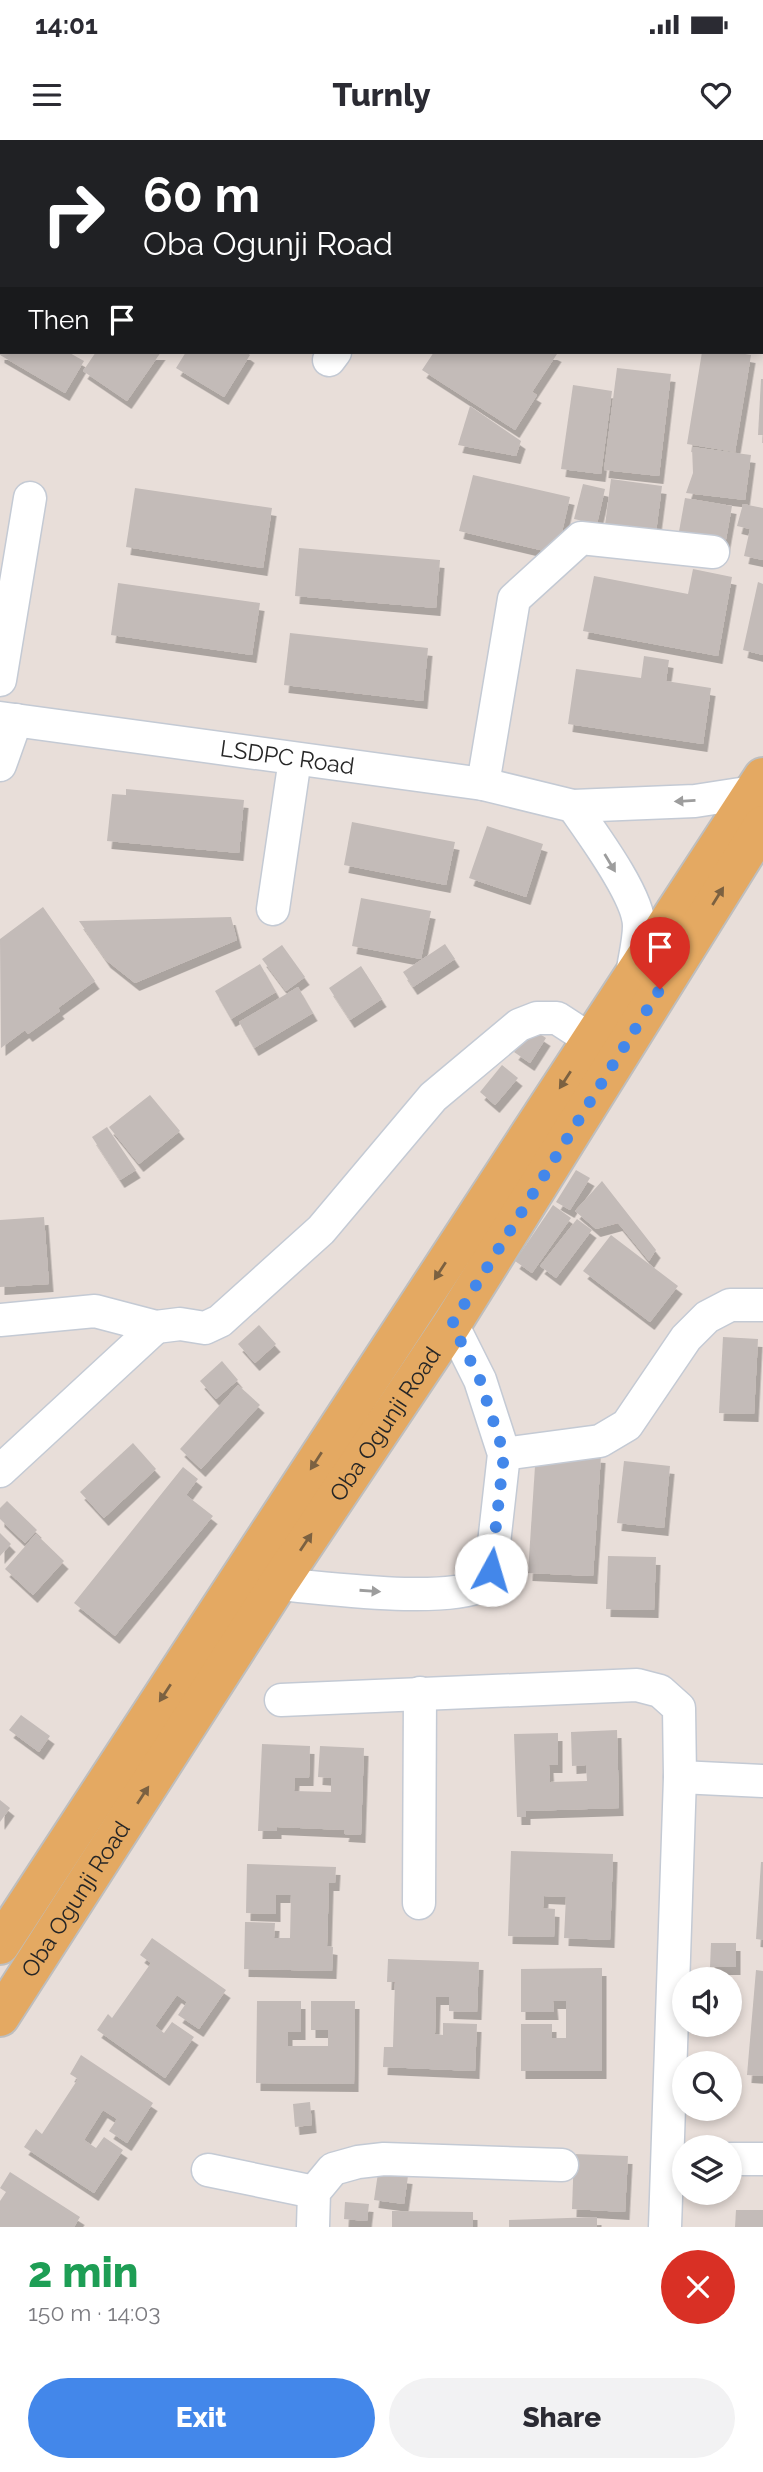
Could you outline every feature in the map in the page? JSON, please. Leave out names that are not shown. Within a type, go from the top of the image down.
[{"type":"main road","name":"Oba Ogunji Road","points":[[0,1945],[209,1659],[278,1584],[452,1324],[604,1049],[632,978],[758,816]]},
{"type":"main road","name":"Oba Ogunji Road","points":[[0,2017],[209,1659],[758,816]]},
{"type":"street","points":[[0,680],[30,498]]},
{"type":"street","points":[[483,784],[514,600],[581,538],[713,552]]},
{"type":"street","points":[[0,765],[8,719]]},
{"type":"street","name":"LSDPC Road","points":[[8,719],[483,784],[573,806],[695,801],[758,816]]},
{"type":"street","points":[[273,909],[295,759]]},
{"type":"street","points":[[573,806],[633,903],[639,925],[632,978]]},
{"type":"street","points":[[0,1320],[95,1311],[156,1327],[180,1324],[205,1328],[220,1321],[321,1230],[433,1097],[519,1025],[537,1018],[557,1018],[604,1049]]},
{"type":"street","points":[[504,1454],[600,1441],[627,1425],[686,1338],[707,1317],[730,1305],[763,1305]]},
{"type":"street","points":[[278,1584],[410,1593],[470,1591],[484,1586],[491,1570],[504,1454],[480,1380],[452,1324]]},
{"type":"street","points":[[0,1471],[156,1327]]},
{"type":"street","points":[[281,1700],[637,1685],[660,1691],[679,1708],[676,2135]]},
{"type":"street","points":[[419,1903],[420,1693]]},
{"type":"street","points":[[680,1777],[763,1781]]},
{"type":"street","points":[[313,2227],[314,2192],[332,2169],[358,2162],[384,2159],[562,2165]]},
{"type":"street","points":[[742,2159],[763,2159]]},
{"type":"street","points":[[208,2170],[314,2192]]},
{"type":"street","points":[[666,2227],[672,2186]]},
{"type":"building","points":[[72,354],[84,361],[65,393],[0,355]]},
{"type":"building","points":[[95,354],[160,354],[127,401],[83,371]]},
{"type":"building","points":[[185,354],[250,355],[224,397],[176,368]]},
{"type":"building","points":[[433,354],[557,354],[532,392],[537,395],[515,430],[422,370]]},
{"type":"building","points":[[702,354],[751,355],[735,452],[687,444]]},
{"type":"building","points":[[617,368],[671,374],[659,476],[604,470]]},
{"type":"building","points":[[761,379],[763,435],[758,435]]},
{"type":"building","points":[[573,385],[612,391],[601,474],[561,469]]},
{"type":"building","points":[[470,406],[521,441],[516,456],[458,445]]},
{"type":"building","points":[[692,447],[751,455],[745,500],[686,493],[693,473]]},
{"type":"building","points":[[473,475],[570,497],[557,554],[459,531]]},
{"type":"building","points":[[611,479],[662,486],[656,532],[605,525]]},
{"type":"building","points":[[583,484],[605,489],[597,524],[574,519]]},
{"type":"building","points":[[135,488],[272,508],[263,568],[126,547]]},
{"type":"building","points":[[685,498],[732,506],[725,545],[678,537]]},
{"type":"building","points":[[743,504],[763,508],[763,560],[744,556],[750,529],[737,526]]},
{"type":"building","points":[[299,548],[440,560],[436,608],[295,596]]},
{"type":"building","points":[[693,569],[732,577],[718,656],[583,631],[594,576],[688,594]]},
{"type":"building","points":[[758,582],[763,584],[763,655],[743,650]]},
{"type":"building","points":[[118,583],[260,603],[252,655],[111,635]]},
{"type":"building","points":[[290,633],[428,648],[423,701],[284,685]]},
{"type":"building","points":[[644,656],[669,660],[666,681],[711,688],[703,744],[568,724],[576,669],[641,678]]},
{"type":"building","points":[[126,789],[244,800],[239,853],[107,841],[112,794],[126,795]]},
{"type":"building","points":[[352,822],[455,842],[446,885],[344,865]]},
{"type":"building","points":[[487,826],[543,844],[526,897],[469,878]]},
{"type":"building","points":[[361,898],[431,911],[421,959],[352,946]]},
{"type":"building","points":[[43,907],[95,981],[28,1034],[25,1030],[1,1048],[0,939]]},
{"type":"building","points":[[231,917],[237,940],[135,983],[106,960],[79,921]]},
{"type":"building","points":[[445,944],[455,959],[413,987],[403,972]]},
{"type":"building","points":[[282,945],[305,977],[286,991],[262,959]]},
{"type":"building","points":[[260,964],[276,992],[231,1019],[215,991]]},
{"type":"building","points":[[361,966],[382,999],[350,1020],[329,988]]},
{"type":"building","points":[[298,987],[313,1013],[254,1048],[239,1022]]},
{"type":"building","points":[[531,1028],[546,1038],[530,1063],[514,1052]]},
{"type":"building","points":[[502,1065],[518,1078],[495,1105],[480,1092]]},
{"type":"building","points":[[150,1095],[180,1131],[139,1164],[109,1127]]},
{"type":"building","points":[[107,1127],[136,1170],[120,1180],[92,1137]]},
{"type":"building","points":[[576,1170],[590,1178],[570,1210],[556,1202]]},
{"type":"building","points":[[602,1181],[656,1250],[649,1261],[618,1223],[596,1229],[575,1211]]},
{"type":"building","points":[[553,1205],[571,1218],[532,1273],[515,1261]]},
{"type":"building","points":[[44,1217],[49,1284],[0,1287],[0,1220]]},
{"type":"building","points":[[577,1219],[592,1230],[556,1278],[540,1266]]},
{"type":"building","points":[[611,1235],[678,1286],[650,1322],[583,1271]]},
{"type":"building","points":[[259,1325],[276,1344],[255,1363],[238,1344]]},
{"type":"building","points":[[723,1337],[758,1339],[754,1414],[719,1413]]},
{"type":"building","points":[[222,1361],[238,1380],[216,1399],[200,1381]]},
{"type":"building","points":[[238,1385],[260,1405],[201,1469],[180,1449]]},
{"type":"building","points":[[133,1443],[156,1469],[104,1518],[80,1492]]},
{"type":"building","points":[[536,1451],[601,1455],[593,1576],[528,1573]]},
{"type":"building","points":[[624,1461],[670,1466],[664,1528],[617,1523]]},
{"type":"building","points":[[183,1467],[198,1479],[186,1495],[213,1516],[115,1636],[74,1603]]},
{"type":"building","points":[[7,1501],[37,1530],[25,1543],[0,1519],[0,1508]]},
{"type":"building","points":[[0,1533],[11,1544],[0,1556]]},
{"type":"building","points":[[36,1534],[64,1561],[33,1595],[5,1569]]},
{"type":"building","points":[[608,1556],[656,1557],[654,1610],[606,1609]]},
{"type":"building","points":[[21,1715],[50,1736],[39,1752],[9,1730]]},
{"type":"building","points":[[617,1730],[619,1808],[526,1811],[526,1817],[517,1817],[514,1734],[558,1733],[558,1765],[549,1765],[550,1782],[587,1781],[586,1765],[572,1766],[571,1732]]},
{"type":"building","points":[[262,1744],[310,1746],[309,1778],[295,1778],[294,1791],[331,1792],[331,1778],[318,1777],[320,1746],[364,1748],[361,1835],[344,1834],[345,1830],[277,1827],[277,1831],[258,1831]]},
{"type":"building","points":[[0,1800],[10,1808],[0,1822]]},
{"type":"building","points":[[511,1851],[613,1854],[610,1940],[564,1938],[566,1897],[544,1896],[543,1908],[555,1909],[554,1937],[508,1936]]},
{"type":"building","points":[[763,1862],[763,1940],[756,1939]]},
{"type":"building","points":[[247,1864],[336,1867],[335,1883],[329,1883],[327,1946],[333,1947],[332,1971],[244,1969],[245,1922],[275,1923],[274,1938],[290,1938],[291,1895],[276,1895],[276,1914],[246,1913]]},
{"type":"building","points":[[152,1938],[226,1990],[199,2029],[178,2015],[187,2002],[177,1995],[155,2026],[164,2033],[172,2022],[194,2037],[165,2078],[97,2030],[108,2014],[112,2018],[151,1963],[140,1955]]},
{"type":"building","points":[[711,1943],[736,1943],[736,1967],[710,1967]]},
{"type":"building","points":[[388,1959],[479,1962],[477,2012],[449,2011],[449,1997],[436,1997],[435,2034],[443,2035],[443,2023],[477,2024],[475,2071],[383,2067],[384,2047],[393,2047],[395,1982],[387,1982]]},
{"type":"building","points":[[602,1968],[602,2071],[521,2071],[521,2024],[552,2024],[552,2038],[566,2038],[566,2001],[553,2001],[554,2012],[521,2012],[521,1969]]},
{"type":"building","points":[[756,1970],[763,1971],[763,2076],[747,2075]]},
{"type":"building","points":[[257,2001],[301,2001],[301,2032],[288,2032],[288,2046],[328,2046],[328,2030],[311,2030],[311,2001],[355,2001],[354,2084],[256,2083]]},
{"type":"building","points":[[81,2055],[153,2103],[127,2143],[109,2131],[117,2119],[103,2110],[84,2140],[96,2148],[104,2137],[123,2150],[94,2193],[24,2147],[36,2129],[42,2134],[78,2079],[70,2074]]},
{"type":"building","points":[[310,2102],[312,2125],[295,2127],[293,2104]]},
{"type":"building","points":[[574,2154],[628,2156],[625,2212],[572,2209]]},
{"type":"building","points":[[10,2172],[80,2217],[74,2227],[0,2227],[0,2201],[6,2192],[0,2188]]},
{"type":"building","points":[[378,2173],[408,2176],[404,2204],[374,2200]]},
{"type":"building","points":[[345,2202],[369,2204],[367,2221],[344,2219]]},
{"type":"building","points":[[736,2210],[763,2210],[763,2227],[735,2227]]},
{"type":"building","points":[[392,2211],[473,2212],[473,2227],[392,2227]]},
{"type":"building","points":[[597,2217],[597,2227],[509,2227],[509,2220]]},
{"type":"route","points":[[491,1570],[504,1454],[480,1380],[452,1324],[660,989]]}]
